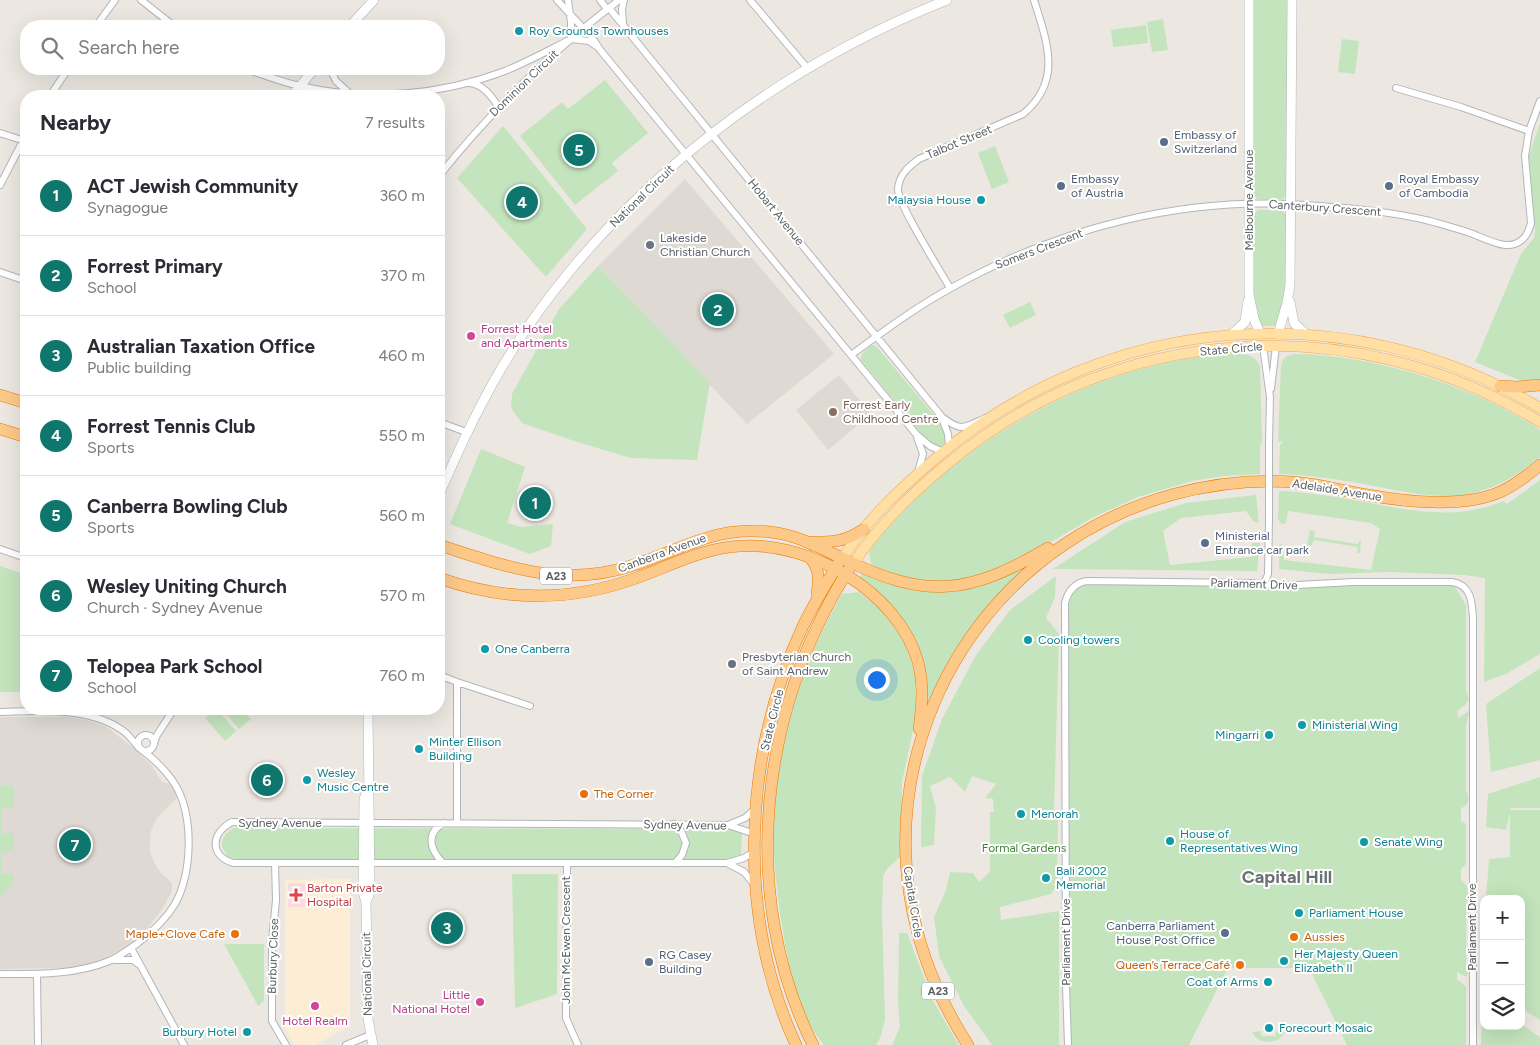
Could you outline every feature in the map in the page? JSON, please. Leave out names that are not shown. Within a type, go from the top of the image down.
[{"type":"highway","points":[[1500,386],[1540,385]]},
{"type":"highway","points":[[0,395],[20,402]]},
{"type":"highway","points":[[0,429],[20,435]]},
{"type":"highway","name":"Adelaide Avenue","points":[[918,748],[934,701],[944,680],[967,642],[990,611],[1010,589],[1044,559],[1069,540],[1110,518],[1142,504],[1186,490],[1253,482],[1321,485],[1389,498],[1457,502],[1479,499],[1501,492],[1540,466]]},
{"type":"highway","name":"Canberra Avenue","points":[[445,546],[524,571],[573,576],[598,574],[622,569],[701,538],[728,532],[771,532],[810,542],[879,575],[911,584],[943,587],[983,581],[1007,571],[1094,522],[1110,518]]},
{"type":"highway","points":[[810,542],[839,542],[852,537],[864,529]]},
{"type":"highway","name":"Canberra Avenue","points":[[445,580],[479,591],[504,595],[562,595],[615,585],[693,556],[725,547],[765,546],[786,549],[806,555],[845,576]]},
{"type":"highway","points":[[806,555],[815,565],[819,576],[816,601]]},
{"type":"highway","name":"State Circle","points":[[796,1045],[783,1013],[768,965],[756,887],[754,851],[756,804],[772,713],[790,658],[816,601],[842,558]]},
{"type":"highway","name":"State Circle","points":[[813,1045],[790,993],[779,952],[772,914],[768,841],[772,775],[784,716],[802,662],[826,610],[853,564]]},
{"type":"highway","points":[[445,576],[458,585]]},
{"type":"highway","name":"A23","points":[[845,576],[870,591],[884,604],[899,621],[911,643],[918,662],[922,684],[918,748]]},
{"type":"highway","points":[[790,658],[802,662]]},
{"type":"highway","points":[[772,713],[784,716]]},
{"type":"highway","name":"Capital Circle","points":[[918,748],[910,788],[906,833],[907,878],[917,934],[936,987],[949,1014],[968,1045]]},
{"type":"highway","name":"Sydney Avenue","points":[[754,851],[768,841],[755,834]]},
{"type":"main road","name":"State Circle","points":[[842,558],[881,508],[917,474],[993,415],[1031,392],[1060,378],[1121,355],[1184,340],[1232,334],[1260,333],[1361,340],[1438,360],[1500,386],[1540,408]]},
{"type":"main road","name":"Melbourne Avenue","points":[[1260,333],[1263,346]]},
{"type":"main road","name":"Melbourne Avenue","points":[[1276,346],[1278,334]]},
{"type":"main road","name":"State Circle","points":[[853,564],[893,514],[938,471],[996,428],[1051,396],[1110,372],[1140,363],[1202,350],[1276,346],[1320,348],[1360,353],[1421,368],[1479,390],[1540,422]]},
{"type":"main road","points":[[946,450],[956,451],[970,446]]},
{"type":"main road","name":"State Circle","points":[[938,471],[946,450]]},
{"type":"street","points":[[100,20],[115,0]]},
{"type":"street","points":[[141,0],[166,20]]},
{"type":"street","points":[[356,20],[374,0]]},
{"type":"street","points":[[557,0],[584,28],[916,434],[930,446],[946,450]]},
{"type":"street","points":[[568,0],[571,22],[569,40]]},
{"type":"street","name":"Hobart Avenue","points":[[600,0],[712,134],[942,417],[953,425],[960,427],[968,426],[993,415]]},
{"type":"street","name":"Dominion Circuit","points":[[445,169],[499,107],[569,40],[619,0]]},
{"type":"street","points":[[623,26],[622,9],[624,0]]},
{"type":"street","points":[[750,0],[808,68]]},
{"type":"street","name":"National Circuit","points":[[445,481],[466,432],[506,362],[547,301],[615,220],[687,153],[780,85],[888,26],[947,0]]},
{"type":"street","name":"Talbot Street","points":[[950,288],[905,210],[898,191],[901,177],[909,166],[919,159],[1023,114],[1035,103],[1048,77],[1049,58],[1046,39],[1034,0]]},
{"type":"street","name":"Melbourne Avenue","points":[[1249,0],[1249,294],[1254,319],[1260,333]]},
{"type":"street","name":"Melbourne Avenue","points":[[1278,334],[1289,297],[1292,204],[1292,0]]},
{"type":"street","points":[[433,90],[469,83],[511,68],[569,40],[589,41],[601,50]]},
{"type":"street","points":[[54,90],[64,75]]},
{"type":"street","points":[[265,75],[300,86],[326,90]]},
{"type":"street","points":[[297,90],[309,75]]},
{"type":"street","points":[[333,75],[336,81],[346,90]]},
{"type":"street","points":[[469,83],[476,84],[485,89],[499,107]]},
{"type":"street","points":[[1396,88],[1529,131]]},
{"type":"street","name":"Canterbury Crescent","points":[[1249,204],[1292,204],[1366,209],[1451,227],[1505,245],[1515,244],[1528,233],[1531,223],[1525,156],[1529,131],[1540,102]]},
{"type":"street","points":[[0,133],[20,138]]},
{"type":"street","points":[[0,185],[20,148]]},
{"type":"street","name":"Somers Crescent","points":[[851,355],[903,317],[950,288],[995,265],[1043,245],[1081,232],[1160,213],[1192,208],[1249,204]]},
{"type":"street","points":[[0,272],[20,279]]},
{"type":"street","points":[[1232,334],[1245,322],[1249,294]]},
{"type":"street","points":[[1289,297],[1294,323],[1307,335]]},
{"type":"street","name":"Melbourne Avenue","points":[[1263,346],[1270,397]]},
{"type":"street","name":"Melbourne Avenue","points":[[1264,584],[1268,574],[1270,397],[1276,346]]},
{"type":"street","name":"Hobart Avenue","points":[[942,417],[948,434],[946,450]]},
{"type":"street","points":[[445,424],[466,432]]},
{"type":"street","points":[[916,434],[923,454],[917,474]]},
{"type":"street","points":[[0,549],[20,556]]},
{"type":"street","name":"Parliament Drive","points":[[1068,1045],[1065,852],[1065,603],[1067,596],[1074,586],[1087,581],[1287,586],[1354,582],[1452,582],[1463,586],[1471,596],[1473,618],[1473,1045]]},
{"type":"street","points":[[445,677],[530,706]]},
{"type":"street","points":[[457,682],[457,823]]},
{"type":"street","points":[[0,712],[20,712]]},
{"type":"street","points":[[0,974],[37,974],[84,968],[111,960],[131,948],[159,924],[174,904],[183,881],[189,842],[185,812],[176,787],[152,759],[126,734],[107,723],[81,715]]},
{"type":"street","points":[[141,749],[150,750],[170,715]]},
{"type":"street","name":"National Circuit","points":[[368,715],[368,788],[370,798],[363,892],[366,902],[368,1019],[373,1045]]},
{"type":"street","points":[[141,749],[138,741],[166,721]]},
{"type":"street","points":[[126,734],[151,737],[154,743]]},
{"type":"street","points":[[728,825],[749,815],[755,809],[756,804]]},
{"type":"street","name":"Sydney Avenue","points":[[754,851],[744,858],[727,863],[233,863],[223,860],[218,854],[216,837],[223,827],[232,822],[728,825],[755,834]]},
{"type":"street","points":[[443,863],[437,858],[432,846],[434,832],[438,826],[444,823]]},
{"type":"street","points":[[674,824],[681,831],[686,843],[682,855],[675,863]]},
{"type":"street","name":"Burbury Close","points":[[275,863],[276,900],[272,941],[272,1021],[286,1045]]},
{"type":"street","name":"John McEwen Crescent","points":[[567,863],[566,1018],[578,1045]]},
{"type":"street","points":[[727,863],[744,872],[756,887]]},
{"type":"street","points":[[131,948],[184,1045]]},
{"type":"street","points":[[111,960],[133,960],[141,966]]},
{"type":"street","points":[[37,974],[38,1045]]},
{"type":"street","points":[[346,1045],[370,1035]]},
{"type":"shaded area","points":[[685,179],[834,354],[747,424],[598,266]]},
{"type":"shaded area","name":"Forrest Early Childhood Centre","points":[[839,375],[871,414],[828,450],[796,410]]},
{"type":"shaded area","points":[[0,717],[67,717],[105,726],[135,749],[151,765],[162,782],[171,784],[175,790],[177,798],[157,818],[151,831],[150,843],[150,852],[155,864],[161,873],[172,883],[172,891],[163,908],[144,933],[127,947],[105,959],[88,965],[67,968],[0,969]]},
{"type":"shaded area","points":[[350,879],[350,1026],[315,1045],[294,1045],[285,1029],[285,880]]},
{"type":"shaded area","name":"Barton Private Hospital","points":[[288,883],[305,883],[305,907],[288,907]]},
{"type":"green space","points":[[1254,0],[1287,0],[1287,195],[1283,199],[1257,199],[1254,195]]},
{"type":"green space","points":[[1163,19],[1168,50],[1152,52],[1147,22]]},
{"type":"green space","points":[[1146,25],[1148,43],[1113,47],[1111,30]]},
{"type":"green space","points":[[1342,39],[1359,41],[1355,74],[1338,72]]},
{"type":"green space","points":[[605,80],[648,133],[612,163],[618,171],[575,205],[520,136],[562,102],[568,109]]},
{"type":"green space","points":[[1540,123],[1540,381],[1524,382],[1475,362],[1521,254],[1534,238],[1535,229],[1529,156]]},
{"type":"green space","points":[[503,126],[587,229],[546,277],[457,178]]},
{"type":"green space","points":[[995,146],[1009,182],[992,189],[978,153]]},
{"type":"green space","points":[[1258,210],[1282,210],[1286,215],[1285,292],[1277,326],[1262,326],[1255,303],[1253,272],[1254,214]]},
{"type":"green space","points":[[598,266],[710,383],[697,460],[631,458],[522,423],[511,408],[512,394],[559,309]]},
{"type":"green space","points":[[1030,302],[1036,315],[1010,328],[1003,315]]},
{"type":"green space","points":[[872,345],[876,346],[944,427],[947,441],[939,448],[927,441],[861,360],[862,353]]},
{"type":"green space","points":[[1243,352],[1243,354],[1253,357],[1260,366],[1262,441],[1260,447],[1260,474],[1224,476],[1192,481],[1138,497],[1094,517],[1030,554],[967,581],[923,582],[886,572],[871,564],[869,552],[873,545],[905,510],[939,478],[976,449],[1015,423],[1056,401],[1099,383],[1144,368],[1190,358]]},
{"type":"green space","points":[[1293,354],[1323,355],[1389,366],[1454,387],[1514,414],[1540,430],[1540,457],[1524,470],[1498,484],[1470,494],[1458,496],[1422,494],[1327,478],[1279,474],[1280,445],[1283,441],[1278,442],[1281,364],[1285,357]]},
{"type":"green space","points":[[481,449],[525,467],[507,523],[521,527],[553,524],[551,546],[530,554],[450,524]]},
{"type":"green space","points":[[1540,480],[1540,654],[1506,674],[1484,682],[1485,578],[1464,575],[1389,572],[1329,574],[1279,569],[1279,545],[1282,544],[1284,560],[1371,570],[1380,529],[1371,523],[1288,511],[1286,523],[1282,524],[1278,519],[1279,491],[1331,496],[1426,512],[1445,512],[1484,508],[1503,501],[1507,504]]},
{"type":"green space","points":[[1256,495],[1259,523],[1253,521],[1246,511],[1181,518],[1163,531],[1170,565],[1251,557],[1252,543],[1260,543],[1257,571],[1053,569],[1125,522],[1186,503]]},
{"type":"green space","points":[[1310,530],[1315,531],[1314,537],[1358,544],[1361,538],[1360,553],[1357,553],[1358,547],[1314,540],[1312,545],[1307,545]]},
{"type":"green space","points":[[1028,563],[1030,565],[998,596],[971,630],[947,666],[928,706],[926,705],[923,665],[859,579],[862,574],[900,586],[973,588],[1007,576]]},
{"type":"green space","points":[[0,566],[20,573],[20,692],[0,692]]},
{"type":"green space","name":"Formal Gardens","points":[[1056,576],[1055,597],[1046,618],[1059,634],[1054,812],[1058,812],[1057,884],[1052,884],[1056,887],[1051,894],[1000,907],[1001,920],[1059,911],[1059,1045],[992,1045],[964,1006],[939,956],[934,917],[946,890],[950,872],[973,873],[979,882],[990,872],[990,812],[994,812],[993,799],[985,798],[996,784],[972,776],[965,792],[950,777],[930,786],[936,808],[934,845],[921,847],[922,776],[942,719],[976,655],[1010,610]]},
{"type":"green space","points":[[1087,581],[1249,587],[1452,582],[1466,605],[1466,691],[1469,699],[1457,711],[1458,718],[1469,711],[1466,727],[1466,790],[1468,800],[1466,805],[1461,808],[1461,821],[1466,826],[1466,864],[1461,869],[1461,880],[1467,886],[1468,892],[1466,906],[1466,968],[1468,974],[1466,977],[1457,972],[1457,979],[1466,987],[1466,1045],[1347,1045],[1309,968],[1228,968],[1189,1045],[1068,1045],[1065,603],[1070,590]]},
{"type":"green space","points":[[859,592],[881,609],[904,640],[915,675],[916,717],[902,782],[900,857],[887,869],[883,876],[882,913],[885,1019],[881,1036],[876,1045],[824,1045],[809,1023],[798,998],[785,944],[778,898],[774,851],[773,820],[775,792],[779,763],[794,703],[816,645],[842,594]]},
{"type":"green space","points":[[1540,668],[1540,760],[1491,772],[1486,704]]},
{"type":"green space","points":[[209,715],[222,715],[236,731],[225,741],[205,718]]},
{"type":"green space","points":[[227,715],[247,715],[251,719],[239,729]]},
{"type":"green space","points":[[1540,777],[1540,808],[1511,808],[1510,810],[1540,810],[1540,1020],[1525,1011],[1525,895],[1486,895],[1489,859],[1510,857],[1510,813],[1506,830],[1486,827],[1488,794]]},
{"type":"green space","points":[[0,786],[13,786],[14,808],[1,808],[1,833],[14,833],[14,850],[1,853],[1,874],[13,874],[13,885],[0,896]]},
{"type":"green space","points":[[234,828],[731,829],[742,833],[741,856],[729,859],[236,859],[228,857],[222,847],[222,841],[225,836]]},
{"type":"green space","points":[[512,874],[558,874],[557,994],[515,1008]]},
{"type":"green space","points":[[899,933],[907,933],[933,1001],[959,1045],[892,1045],[900,1027],[898,1002]]},
{"type":"green space","points":[[224,944],[264,944],[264,1001],[258,1006]]},
{"type":"green space","points":[[1525,1027],[1540,1037],[1540,1045],[1481,1045],[1482,1030],[1525,1030]]},
{"type":"green space","points":[[1261,1031],[1261,1036],[1276,1036],[1276,1031],[1285,1032],[1278,1039],[1268,1042],[1259,1039],[1252,1032]]},
{"type":"place","name":"Roy Grounds Townhouses","points":[[519,31]]},
{"type":"place","name":"Embassy of Switzerland","points":[[1164,142]]},
{"type":"place","name":"Canberra Bowling Club","points":[[579,150]]},
{"type":"place","name":"Embassy of Austria","points":[[1061,186]]},
{"type":"place","name":"Royal Embassy of Cambodia","points":[[1389,186]]},
{"type":"place","name":"Malaysia House","points":[[981,200]]},
{"type":"place","name":"Forrest Tennis Club","points":[[522,202]]},
{"type":"place","name":"Lakeside Christian Church","points":[[650,245]]},
{"type":"place","name":"Forrest Primary","points":[[718,310]]},
{"type":"place","name":"Forrest Hotel and Apartments","points":[[471,336]]},
{"type":"place","name":"Forrest Early Childhood Centre","points":[[833,412]]},
{"type":"place","name":"ACT Jewish Community","points":[[535,503]]},
{"type":"place","name":"Ministerial Entrance car park","points":[[1205,543]]},
{"type":"place","name":"Cooling towers","points":[[1028,640]]},
{"type":"place","name":"One Canberra","points":[[485,649]]},
{"type":"place","name":"Presbyterian Church of Saint Andrew","points":[[732,664]]},
{"type":"place","name":"Ministerial Wing","points":[[1302,725]]},
{"type":"place","name":"Mingarri","points":[[1269,735]]},
{"type":"place","name":"Minter Ellison Building","points":[[419,749]]},
{"type":"place","name":"Wesley Uniting Church","points":[[267,780]]},
{"type":"place","name":"Wesley Music Centre","points":[[307,780]]},
{"type":"place","name":"The Corner","points":[[584,794]]},
{"type":"place","name":"Menorah","points":[[1021,814]]},
{"type":"place","name":"House of Representatives Wing","points":[[1170,841]]},
{"type":"place","name":"Senate Wing","points":[[1364,842]]},
{"type":"place","name":"Telopea Park School","points":[[75,845]]},
{"type":"place","name":"Bali 2002 Memorial","points":[[1046,878]]},
{"type":"place","name":"Barton Private Hospital","points":[[296,895]]},
{"type":"place","name":"Parliament House","points":[[1299,913]]},
{"type":"place","name":"Australian Taxation Office","points":[[447,928]]},
{"type":"place","name":"Canberra Parliament House Post Office","points":[[1225,933]]},
{"type":"place","name":"Maple+Clove Cafe","points":[[235,934]]},
{"type":"place","name":"Aussies","points":[[1294,937]]},
{"type":"place","name":"Her Majesty Queen Elizabeth II","points":[[1284,961]]},
{"type":"place","name":"RG Casey Building","points":[[649,962]]},
{"type":"place","name":"Queen’s Terrace Café","points":[[1240,965]]},
{"type":"place","name":"Coat of Arms","points":[[1268,982]]},
{"type":"place","name":"Little National Hotel","points":[[480,1002]]},
{"type":"place","name":"Hotel Realm","points":[[315,1006]]},
{"type":"place","name":"Forecourt Mosaic","points":[[1269,1028]]},
{"type":"place","name":"Burbury Hotel","points":[[247,1032]]},
{"type":"district","name":"Capital Hill","points":[[1287,877]]}]
